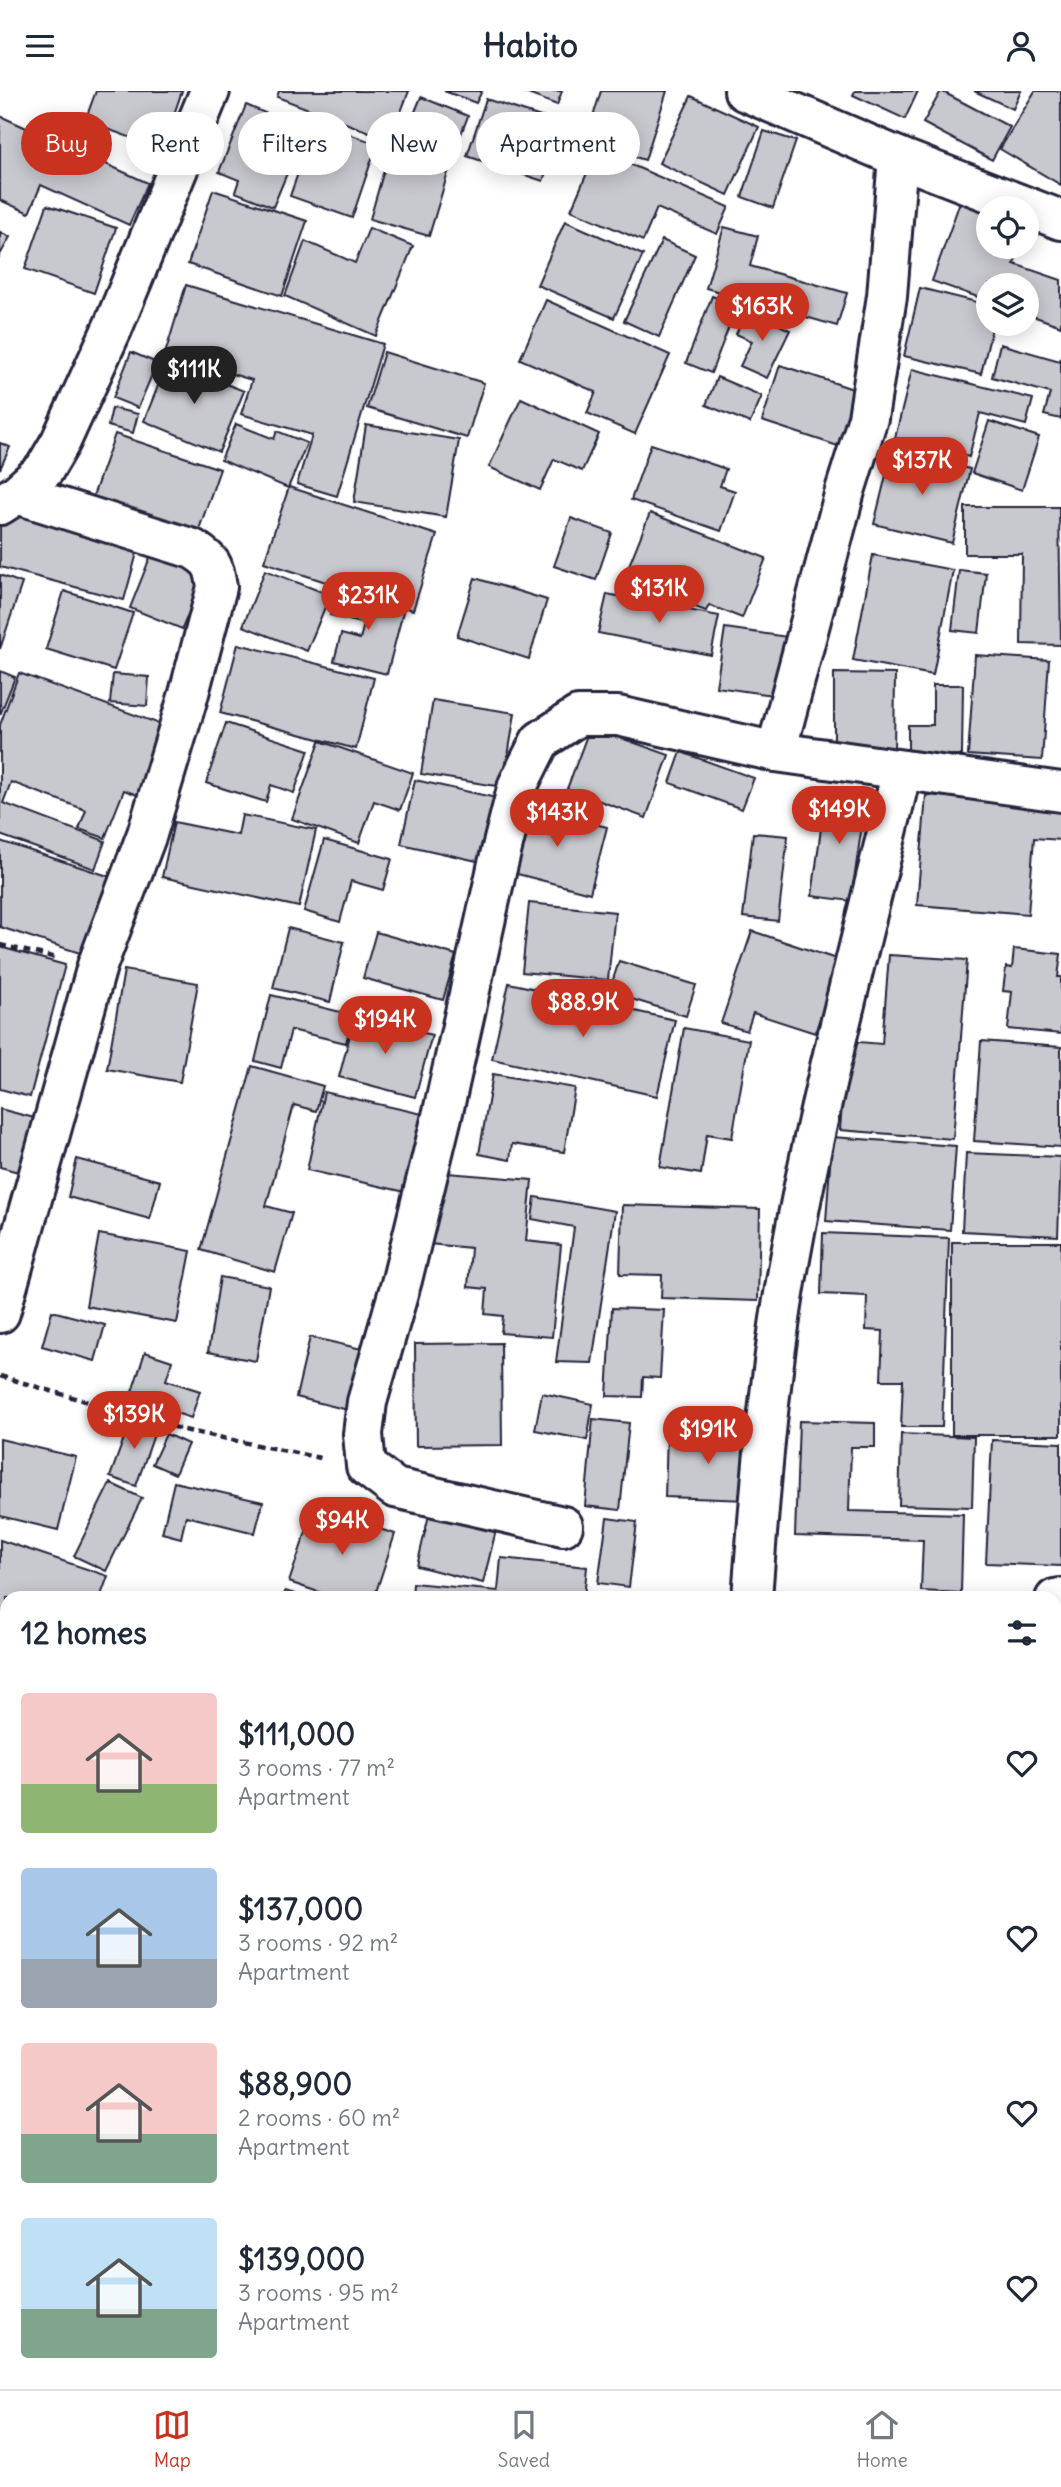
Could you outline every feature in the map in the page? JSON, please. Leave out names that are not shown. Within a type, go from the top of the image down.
[{"type":"street","points":[[9,500],[44,470],[61,441],[113,327],[210,91]]},
{"type":"street","points":[[744,91],[898,157],[1061,220]]},
{"type":"street","points":[[776,752],[845,491],[868,418],[887,296],[898,157]]},
{"type":"street","points":[[0,1313],[97,966],[147,834],[173,752],[217,587],[214,569],[208,558],[193,549],[9,500]]},
{"type":"street","points":[[563,1526],[395,1488],[366,1467],[363,1434],[367,1402],[443,1112],[518,785],[540,741],[578,716],[618,716],[776,752],[1061,792]]},
{"type":"street","points":[[753,1591],[769,1399],[786,1283],[808,1166],[902,770]]},
{"type":"path","points":[[0,945],[97,966]]},
{"type":"path","points":[[0,1376],[184,1430],[366,1467]]},
{"type":"building","points":[[96,91],[182,91],[175,112],[126,112],[126,136],[112,131],[112,112],[88,112]]},
{"type":"building","points":[[279,91],[409,91],[401,112],[366,112],[366,131],[352,126],[352,112],[316,112],[277,97]]},
{"type":"building","points":[[444,91],[482,91],[476,103]]},
{"type":"building","points":[[520,91],[562,91],[557,105]]},
{"type":"building","points":[[601,91],[667,91],[645,160],[640,158],[640,112],[594,112]]},
{"type":"building","points":[[855,91],[918,91],[905,119],[853,95]]},
{"type":"building","points":[[941,91],[1010,127],[992,160],[923,123]]},
{"type":"building","points":[[974,91],[1021,91],[1013,109]]},
{"type":"building","points":[[1035,91],[1061,91],[1061,185],[1000,149]]},
{"type":"building","points":[[691,96],[759,127],[728,195],[659,163]]},
{"type":"building","points":[[421,97],[458,112],[415,112]]},
{"type":"building","points":[[486,99],[526,112],[482,112]]},
{"type":"building","points":[[246,105],[263,112],[243,112]]},
{"type":"building","points":[[462,114],[468,116],[462,132]]},
{"type":"building","points":[[0,116],[21,126],[21,175],[112,175],[112,167],[148,183],[129,225],[41,185],[29,213],[0,200]]},
{"type":"building","points":[[238,125],[238,175],[286,175],[273,207],[235,192],[239,180],[224,174],[224,160]]},
{"type":"building","points":[[476,129],[476,159],[467,156]]},
{"type":"building","points":[[764,131],[796,141],[773,208],[742,197]]},
{"type":"building","points":[[352,135],[366,140],[367,175],[352,218],[290,196],[297,175],[352,175]]},
{"type":"building","points":[[640,169],[729,207],[717,234],[657,208],[643,241],[571,210],[586,175],[640,175]]},
{"type":"building","points":[[383,175],[447,175],[429,236],[370,219]]},
{"type":"building","points":[[525,175],[545,175],[543,181]]},
{"type":"building","points":[[213,190],[307,221],[282,296],[188,264]]},
{"type":"building","points":[[962,196],[976,202],[976,259],[1016,259],[1014,264],[1061,280],[1061,326],[1039,318],[1039,273],[976,273],[976,296],[932,281]]},
{"type":"building","points":[[47,205],[116,228],[94,293],[25,269]]},
{"type":"building","points":[[565,221],[643,255],[614,318],[537,285]]},
{"type":"building","points":[[724,227],[758,236],[750,266],[847,293],[837,326],[706,288]]},
{"type":"building","points":[[369,228],[413,246],[376,336],[285,296],[305,241],[355,263]]},
{"type":"building","points":[[0,232],[10,237],[0,255]]},
{"type":"building","points":[[662,240],[695,255],[659,337],[624,321]]},
{"type":"building","points":[[186,285],[383,344],[337,496],[297,484],[312,435],[241,414],[252,380],[165,354]]},
{"type":"building","points":[[920,288],[976,302],[976,336],[990,336],[981,374],[904,356]]},
{"type":"building","points":[[712,296],[737,306],[711,373],[686,363]]},
{"type":"building","points":[[546,300],[670,355],[635,434],[587,413],[596,392],[520,359]]},
{"type":"building","points":[[747,310],[790,330],[767,378],[740,366],[752,341],[736,334]]},
{"type":"building","points":[[1000,344],[1060,361],[1061,357],[1061,419],[1044,415],[1050,393],[992,377]]},
{"type":"building","points":[[131,352],[157,363],[138,408],[113,398]]},
{"type":"building","points":[[384,352],[484,383],[467,438],[367,408]]},
{"type":"building","points":[[168,361],[244,391],[219,452],[144,421]]},
{"type":"building","points":[[780,365],[862,392],[844,448],[762,421]]},
{"type":"building","points":[[912,369],[1033,399],[1026,425],[980,413],[969,457],[895,438]]},
{"type":"building","points":[[717,377],[762,396],[750,423],[706,405]]},
{"type":"building","points":[[521,398],[599,434],[582,471],[554,459],[540,490],[489,467]]},
{"type":"building","points":[[112,408],[138,414],[133,433],[108,426]]},
{"type":"building","points":[[989,421],[1039,437],[1022,490],[972,473]]},
{"type":"building","points":[[236,424],[274,439],[277,431],[307,443],[288,488],[221,460]]},
{"type":"building","points":[[366,425],[459,440],[446,517],[354,502]]},
{"type":"building","points":[[115,434],[220,469],[196,538],[91,502]]},
{"type":"building","points":[[0,443],[10,447],[0,469]]},
{"type":"building","points":[[651,444],[726,469],[720,486],[735,491],[721,531],[631,500]]},
{"type":"building","points":[[892,451],[970,469],[952,543],[874,524]]},
{"type":"building","points":[[289,487],[437,535],[413,610],[264,562]]},
{"type":"building","points":[[965,507],[1059,507],[1061,645],[1021,644],[1022,554],[965,554]]},
{"type":"building","points":[[0,510],[139,546],[124,600],[0,567]]},
{"type":"building","points":[[650,513],[766,558],[742,618],[709,605],[706,611],[673,599],[678,587],[628,568]]},
{"type":"building","points":[[571,518],[612,533],[596,580],[554,566]]},
{"type":"building","points":[[153,550],[205,571],[182,629],[130,608]]},
{"type":"building","points":[[873,555],[953,570],[933,675],[853,660]]},
{"type":"building","points":[[265,570],[330,595],[307,651],[243,626]]},
{"type":"building","points":[[959,570],[986,573],[979,633],[952,630]]},
{"type":"building","points":[[0,575],[22,583],[0,649]]},
{"type":"building","points":[[475,578],[547,600],[529,659],[457,636]]},
{"type":"building","points":[[64,591],[133,613],[114,670],[46,649]]},
{"type":"building","points":[[337,591],[404,608],[387,674],[334,661],[341,634],[360,639],[364,624],[330,615]]},
{"type":"building","points":[[607,594],[719,616],[711,655],[598,633]]},
{"type":"building","points":[[725,628],[795,638],[787,697],[716,687]]},
{"type":"building","points":[[238,644],[374,678],[356,749],[220,713]]},
{"type":"building","points":[[975,655],[1049,660],[1042,760],[968,755]]},
{"type":"building","points":[[0,671],[15,677],[0,715]]},
{"type":"building","points":[[19,673],[174,729],[148,799],[124,790],[105,838],[79,829],[86,810],[11,782],[3,803],[105,841],[95,869],[0,835],[0,725]]},
{"type":"building","points":[[834,673],[895,674],[894,752],[834,752]]},
{"type":"building","points":[[113,674],[149,677],[147,706],[110,703]]},
{"type":"building","points":[[933,685],[963,685],[962,755],[908,755],[908,725],[933,725]]},
{"type":"building","points":[[433,700],[515,713],[503,787],[421,774]]},
{"type":"building","points":[[226,723],[309,750],[294,793],[271,785],[266,802],[206,783]]},
{"type":"building","points":[[590,727],[669,755],[646,818],[567,789]]},
{"type":"building","points":[[320,741],[413,773],[400,810],[374,801],[359,843],[292,819]]},
{"type":"building","points":[[681,752],[754,778],[742,809],[670,783]]},
{"type":"building","points":[[415,780],[501,799],[486,863],[401,844]]},
{"type":"building","points":[[826,791],[866,797],[851,901],[812,896]]},
{"type":"building","points":[[926,795],[1061,806],[1061,840],[1034,838],[1028,914],[917,905]]},
{"type":"building","points":[[523,806],[607,827],[590,893],[506,871]]},
{"type":"building","points":[[242,815],[316,830],[299,907],[162,877],[174,822],[238,835]]},
{"type":"building","points":[[753,833],[788,836],[778,921],[743,917]]},
{"type":"building","points":[[324,840],[392,859],[383,890],[351,881],[340,922],[304,911]]},
{"type":"building","points":[[0,841],[111,877],[86,955],[0,927]]},
{"type":"building","points":[[529,903],[615,912],[608,980],[522,972]]},
{"type":"building","points":[[288,928],[344,942],[330,1002],[273,988]]},
{"type":"building","points":[[752,931],[839,960],[815,1033],[753,1013],[747,1031],[721,1023]]},
{"type":"building","points":[[376,932],[456,955],[443,1000],[363,978]]},
{"type":"building","points":[[0,947],[65,965],[30,1097],[0,1089]]},
{"type":"building","points":[[1014,949],[1061,954],[1058,977],[1061,977],[1061,1034],[1008,1029],[1012,992],[1003,991],[1006,967],[1012,968]]},
{"type":"building","points":[[889,955],[967,960],[953,1139],[840,1130],[847,1041],[882,1044]]},
{"type":"building","points":[[619,961],[696,985],[686,1016],[609,992]]},
{"type":"building","points":[[124,970],[198,983],[180,1082],[107,1069]]},
{"type":"building","points":[[509,983],[675,1020],[657,1096],[492,1059]]},
{"type":"building","points":[[271,995],[353,1015],[346,1043],[291,1030],[281,1068],[255,1061]]},
{"type":"building","points":[[355,1016],[432,1035],[415,1097],[339,1077]]},
{"type":"building","points":[[684,1028],[749,1040],[732,1138],[707,1134],[701,1174],[660,1167]]},
{"type":"building","points":[[981,1041],[1061,1047],[1061,1147],[974,1141]]},
{"type":"building","points":[[252,1066],[323,1086],[316,1111],[294,1105],[266,1206],[292,1213],[275,1272],[201,1250]]},
{"type":"building","points":[[493,1074],[575,1088],[564,1152],[512,1144],[510,1160],[479,1154]]},
{"type":"building","points":[[324,1092],[427,1115],[410,1193],[307,1170]]},
{"type":"building","points":[[0,1109],[38,1119],[22,1173],[0,1167]]},
{"type":"building","points":[[832,1137],[956,1146],[950,1230],[826,1221]]},
{"type":"building","points":[[966,1153],[1061,1157],[1058,1236],[962,1231]]},
{"type":"building","points":[[77,1159],[160,1181],[150,1219],[68,1197]]},
{"type":"building","points":[[435,1172],[532,1180],[526,1241],[561,1245],[552,1337],[501,1333],[503,1316],[485,1314],[487,1289],[468,1287],[471,1248],[429,1244]]},
{"type":"building","points":[[535,1197],[615,1211],[592,1363],[556,1362],[574,1227],[532,1219]]},
{"type":"building","points":[[622,1205],[760,1209],[758,1301],[661,1298],[662,1275],[620,1274]]},
{"type":"building","points":[[823,1233],[949,1238],[942,1427],[901,1427],[903,1380],[881,1380],[883,1331],[866,1330],[867,1296],[821,1294]]},
{"type":"building","points":[[99,1234],[191,1251],[177,1323],[86,1306]]},
{"type":"building","points":[[952,1242],[1061,1242],[1061,1435],[952,1435]]},
{"type":"building","points":[[220,1277],[269,1286],[256,1361],[208,1352]]},
{"type":"building","points":[[612,1308],[664,1310],[660,1378],[643,1377],[642,1397],[607,1396]]},
{"type":"building","points":[[52,1311],[105,1325],[95,1361],[42,1346]]},
{"type":"building","points":[[310,1337],[366,1350],[352,1411],[296,1397]]},
{"type":"building","points":[[501,1343],[502,1445],[416,1446],[415,1344]]},
{"type":"building","points":[[145,1352],[172,1361],[166,1380],[200,1391],[191,1418],[130,1398]]},
{"type":"building","points":[[542,1393],[593,1404],[587,1440],[535,1430]]},
{"type":"building","points":[[132,1416],[157,1426],[136,1486],[110,1477]]},
{"type":"building","points":[[593,1419],[629,1423],[620,1510],[585,1506]]},
{"type":"building","points":[[799,1421],[875,1423],[875,1447],[851,1447],[849,1511],[963,1514],[961,1591],[921,1591],[923,1540],[795,1536]]},
{"type":"building","points":[[667,1433],[751,1436],[748,1500],[665,1497]]},
{"type":"building","points":[[166,1434],[188,1444],[175,1474],[152,1464]]},
{"type":"building","points":[[901,1434],[974,1437],[972,1507],[899,1505]]},
{"type":"building","points":[[0,1439],[76,1457],[58,1530],[0,1516]]},
{"type":"building","points":[[992,1440],[1061,1443],[1061,1566],[986,1563]]},
{"type":"building","points":[[174,1482],[263,1502],[255,1533],[186,1516],[181,1538],[162,1533]]},
{"type":"building","points":[[110,1483],[142,1498],[106,1571],[74,1556]]},
{"type":"building","points":[[432,1502],[499,1518],[483,1583],[417,1566]]},
{"type":"building","points":[[314,1508],[395,1534],[376,1591],[315,1591],[289,1582]]},
{"type":"building","points":[[607,1518],[637,1522],[629,1587],[598,1583]]},
{"type":"building","points":[[0,1540],[108,1576],[103,1591],[0,1591]]},
{"type":"building","points":[[501,1558],[587,1567],[585,1591],[498,1591]]},
{"type":"building","points":[[413,1583],[498,1591],[412,1591]]}]
